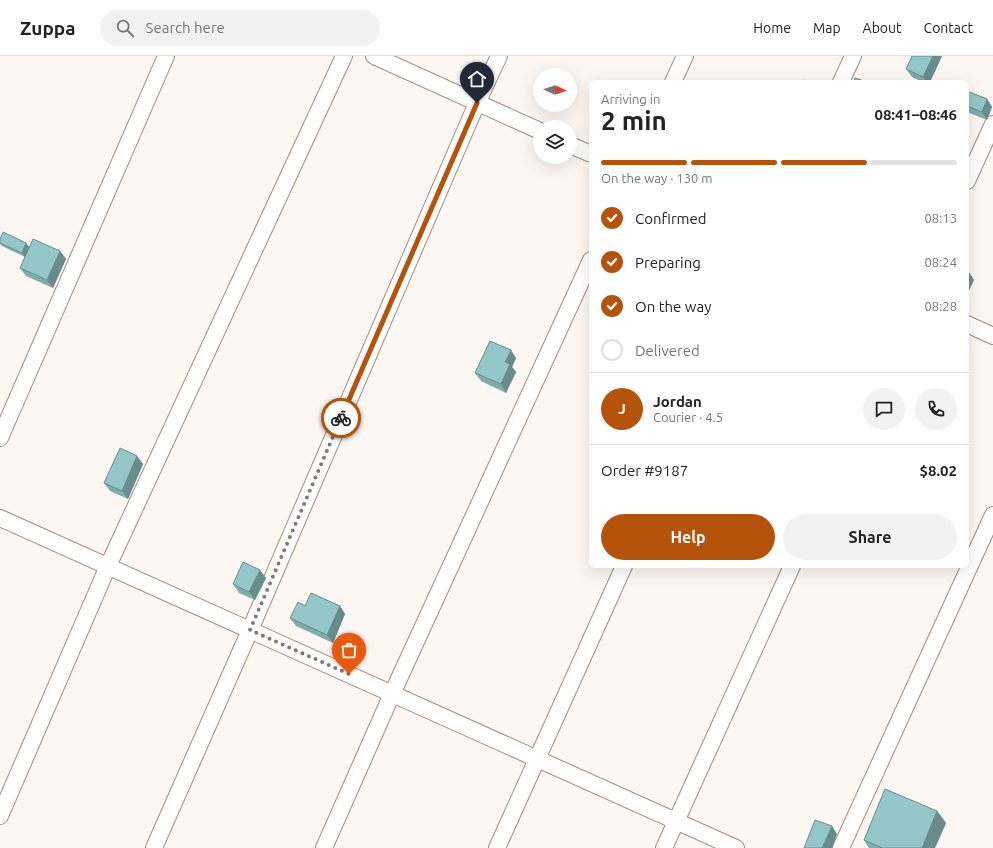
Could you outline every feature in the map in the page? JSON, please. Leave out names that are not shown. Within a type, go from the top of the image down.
[{"type":"street","points":[[0,438],[166,56]]},
{"type":"street","points":[[0,816],[108,566],[344,56]]},
{"type":"street","points":[[374,56],[533,128]]},
{"type":"street","points":[[154,848],[250,630],[477,103],[499,56]]},
{"type":"street","points":[[674,80],[685,56]]},
{"type":"street","points":[[842,80],[853,56]]},
{"type":"street","points":[[969,177],[993,124]]},
{"type":"street","points":[[577,148],[589,153]]},
{"type":"street","points":[[324,848],[392,694],[589,264]]},
{"type":"street","points":[[969,325],[993,336]]},
{"type":"street","points":[[969,568],[993,515]]},
{"type":"street","points":[[0,518],[736,848]]},
{"type":"street","points":[[497,848],[623,568]]},
{"type":"street","points":[[664,848],[791,568]]},
{"type":"street","points":[[841,848],[969,568]]},
{"type":"building","points":[[912,56],[933,56],[923,77],[906,69]]},
{"type":"building","points":[[969,92],[987,99],[982,112],[969,107]]},
{"type":"building","points":[[3,232],[26,243],[22,253],[0,243]]},
{"type":"building","points":[[33,239],[60,251],[47,280],[20,268]]},
{"type":"building","points":[[490,341],[511,350],[505,362],[510,364],[501,384],[475,373]]},
{"type":"building","points":[[120,448],[137,456],[122,491],[104,483]]},
{"type":"building","points":[[243,562],[260,570],[249,592],[233,584]]},
{"type":"building","points":[[311,593],[340,606],[327,635],[290,618],[298,602],[305,606]]},
{"type":"building","points":[[885,789],[937,811],[922,848],[882,848],[864,840]]},
{"type":"building","points":[[815,820],[832,826],[822,848],[804,848]]},
{"type":"way so far","points":[[341,418],[250,630],[349,674]]},
{"type":"route","points":[[341,418],[477,103]]}]
